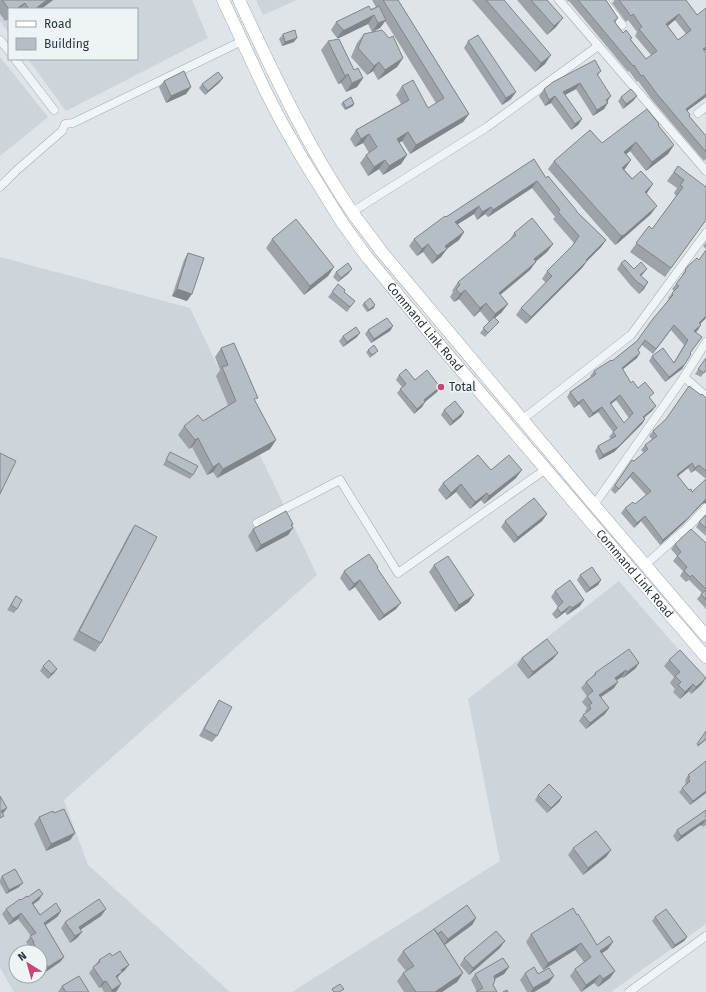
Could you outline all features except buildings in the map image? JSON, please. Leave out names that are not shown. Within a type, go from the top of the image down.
[{"type":"main road","name":"Command Link Road","points":[[222,0],[282,123],[343,224],[367,257],[438,343],[706,657]]},
{"type":"main road","name":"Command Link Road","points":[[239,0],[260,46],[303,130],[352,212],[382,251],[594,505],[706,636]]},
{"type":"street","points":[[559,0],[706,170]]},
{"type":"street","points":[[603,0],[622,25]]},
{"type":"street","points":[[0,40],[8,50]]},
{"type":"street","points":[[0,187],[17,170],[62,131],[66,124],[72,123],[242,41]]},
{"type":"street","points":[[352,212],[487,127],[598,46]]},
{"type":"street","points":[[16,60],[54,110]]},
{"type":"street","points":[[698,113],[706,107]]},
{"type":"street","points":[[523,419],[631,335],[706,233]]},
{"type":"street","points":[[594,505],[684,377],[706,342]]},
{"type":"street","points":[[684,377],[706,396]]},
{"type":"street","points":[[257,523],[340,480],[398,573],[546,469]]},
{"type":"street","points":[[645,565],[690,529],[706,508]]},
{"type":"street","points":[[629,992],[706,936]]},
{"type":"shaded area","points":[[0,0],[192,0],[208,38],[66,111],[29,60],[138,60],[138,8],[8,8],[8,32],[0,21]]},
{"type":"shaded area","points":[[256,0],[297,0],[263,15]]},
{"type":"shaded area","points":[[0,57],[48,117],[0,156]]},
{"type":"shaded area","points":[[0,257],[190,308],[317,575],[64,800],[88,865],[230,992],[14,992],[9,984],[48,984],[48,944],[8,944],[8,982],[0,968]]},
{"type":"shaded area","points":[[619,581],[706,681],[706,924],[611,992],[292,992],[500,861],[468,699]]},
{"type":"place","name":"Total","points":[[441,387]]}]
